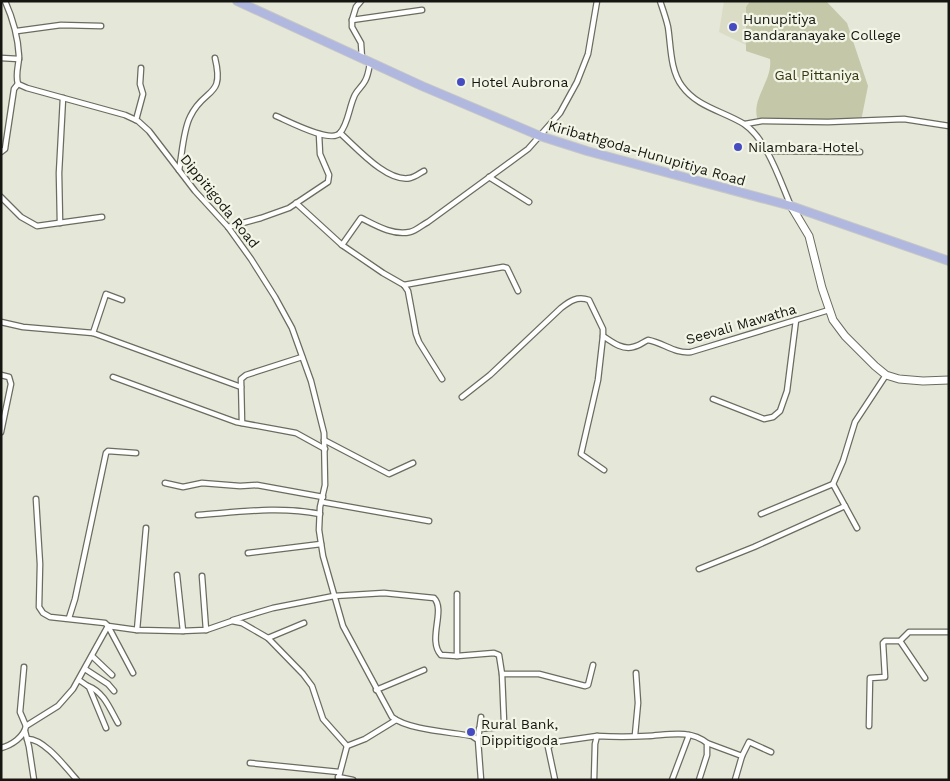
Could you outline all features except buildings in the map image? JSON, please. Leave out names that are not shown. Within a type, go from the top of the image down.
[{"type":"main road","name":"Kiribathgoda-Hunupitiya Road","points":[[237,1],[370,63],[540,136],[587,151],[791,206],[949,261]]},
{"type":"street","points":[[1,152],[6,142],[14,89],[18,84],[16,76],[19,59],[17,31],[5,1]]},
{"type":"street","points":[[361,1],[356,7],[352,27],[361,43],[362,59]]},
{"type":"street","points":[[342,245],[360,218],[384,229],[411,232],[428,222],[528,149],[560,113],[577,82],[588,54],[597,1]]},
{"type":"street","points":[[660,1],[667,24],[674,68],[681,85],[692,97],[706,106],[745,124],[766,150],[791,206],[809,236],[829,310],[833,320],[845,336],[886,375],[907,380],[949,380]]},
{"type":"street","points":[[352,20],[422,10]]},
{"type":"street","points":[[17,31],[61,25],[101,26]]},
{"type":"street","points":[[1,58],[19,59]]},
{"type":"street","points":[[179,170],[189,118],[198,104],[218,85],[219,73],[216,58]]},
{"type":"street","points":[[340,134],[355,95],[365,81],[370,63]]},
{"type":"street","points":[[136,120],[143,94],[140,84],[141,68]]},
{"type":"street","name":"Dippitigoda Road","points":[[18,84],[136,120],[148,131],[195,191],[228,226],[252,258],[292,328],[313,389],[324,433],[325,485],[319,530],[343,626],[376,690],[392,717],[396,720]]},
{"type":"street","points":[[60,223],[59,173],[63,98]]},
{"type":"street","points":[[276,116],[319,134],[329,136],[340,134]]},
{"type":"street","points":[[745,124],[762,121],[828,122],[904,119],[949,126]]},
{"type":"street","points":[[228,226],[275,214],[328,182],[329,178],[320,154],[319,134]]},
{"type":"street","points":[[340,134],[388,174],[401,178],[410,178],[424,171]]},
{"type":"street","points":[[766,150],[860,152]]},
{"type":"street","points":[[489,177],[529,202]]},
{"type":"street","points":[[1,197],[21,216],[37,226],[102,217]]},
{"type":"street","points":[[296,203],[342,245],[383,273],[404,284],[408,291],[416,334],[442,379]]},
{"type":"street","points":[[404,284],[503,267],[507,268],[518,291]]},
{"type":"street","points":[[93,333],[106,294],[122,300]]},
{"type":"street","points":[[462,397],[490,375],[560,308],[573,299],[582,298],[589,300],[604,329],[598,380],[581,454],[604,470]]},
{"type":"street","name":"Seevali Mawatha","points":[[603,336],[614,343],[628,348],[636,347],[648,340],[672,350],[686,353],[829,310]]},
{"type":"street","points":[[714,399],[764,419],[773,417],[780,411],[787,391],[796,320]]},
{"type":"street","points":[[1,322],[23,327],[93,333],[241,387]]},
{"type":"street","points":[[242,423],[241,379],[246,375],[302,357]]},
{"type":"street","points":[[1,375],[9,377],[11,384],[1,432]]},
{"type":"street","points":[[761,514],[833,484],[856,422],[886,375]]},
{"type":"street","points":[[113,377],[242,423],[296,433],[325,449]]},
{"type":"street","points":[[324,440],[389,474],[413,463]]},
{"type":"street","points":[[69,618],[75,599],[106,453],[136,453]]},
{"type":"street","points":[[165,483],[188,487],[193,484],[202,483],[240,486],[257,485],[429,521]]},
{"type":"street","points":[[833,484],[856,528]]},
{"type":"street","points":[[36,499],[40,564],[39,607],[50,617],[105,623],[108,626],[136,630],[206,630],[273,608],[334,596],[384,593],[434,598],[437,601],[435,646],[441,655],[457,656],[494,653],[499,655],[502,674],[504,722],[502,726],[478,729]]},
{"type":"street","points":[[699,569],[754,547],[845,506]]},
{"type":"street","points":[[198,515],[281,509],[302,510],[320,514]]},
{"type":"street","points":[[136,630],[146,528]]},
{"type":"street","points":[[248,553],[322,544]]},
{"type":"street","points":[[177,575],[183,631]]},
{"type":"street","points":[[202,576],[206,630]]},
{"type":"street","points":[[457,656],[458,594]]},
{"type":"street","points":[[232,621],[242,623],[268,638],[304,674],[312,686],[323,719],[347,746]]},
{"type":"street","points":[[268,638],[304,624]]},
{"type":"street","points":[[1,748],[20,738],[26,728],[58,706],[79,680],[108,626]]},
{"type":"street","points":[[108,626],[134,673]]},
{"type":"street","points":[[869,726],[870,678],[885,677],[883,643],[885,641],[900,641],[909,632],[949,632]]},
{"type":"street","points":[[900,641],[925,678]]},
{"type":"street","points":[[92,656],[112,675]]},
{"type":"street","points":[[502,674],[539,674],[585,686],[588,685],[593,665]]},
{"type":"street","points":[[24,667],[20,712],[26,728],[34,780]]},
{"type":"street","points":[[85,668],[108,684],[114,691]]},
{"type":"street","points":[[376,690],[424,670]]},
{"type":"street","points":[[635,736],[638,704],[636,673]]},
{"type":"street","points":[[79,680],[95,688],[104,696],[118,723]]},
{"type":"street","points":[[87,685],[106,728]]},
{"type":"street","points":[[480,717],[478,740],[481,780]]},
{"type":"street","points":[[347,746],[365,739],[396,720],[418,728],[472,736],[478,740]]},
{"type":"street","points":[[672,780],[689,735]]},
{"type":"street","points":[[555,780],[548,748],[550,745],[555,742],[597,736],[689,735],[742,756]]},
{"type":"street","points":[[594,780],[597,736]]},
{"type":"street","points":[[27,739],[45,746],[77,780]]},
{"type":"street","points":[[735,780],[742,756],[749,742],[770,752]]},
{"type":"street","points":[[701,779],[707,755],[707,743]]},
{"type":"street","points":[[338,776],[347,746]]},
{"type":"street","points":[[250,763],[338,776],[353,780]]},
{"type":"shaded area","name":"Hunupitiya Bandaranayake College","points":[[724,1],[750,1],[746,7],[746,45],[719,32]]},
{"type":"green space","name":"Gal Pittaniya","points":[[750,1],[826,1],[847,23],[868,86],[861,121],[758,121],[757,105],[768,75],[770,59],[746,51],[746,7]]},
{"type":"place","name":"Hunupitiya Bandaranayake College","points":[[733,27]]},
{"type":"place","name":"Hotel Aubrona","points":[[461,82]]},
{"type":"place","name":"Nilambara Hotel","points":[[738,147]]},
{"type":"place","name":"Rural Bank, Dippitigoda","points":[[471,732]]}]
